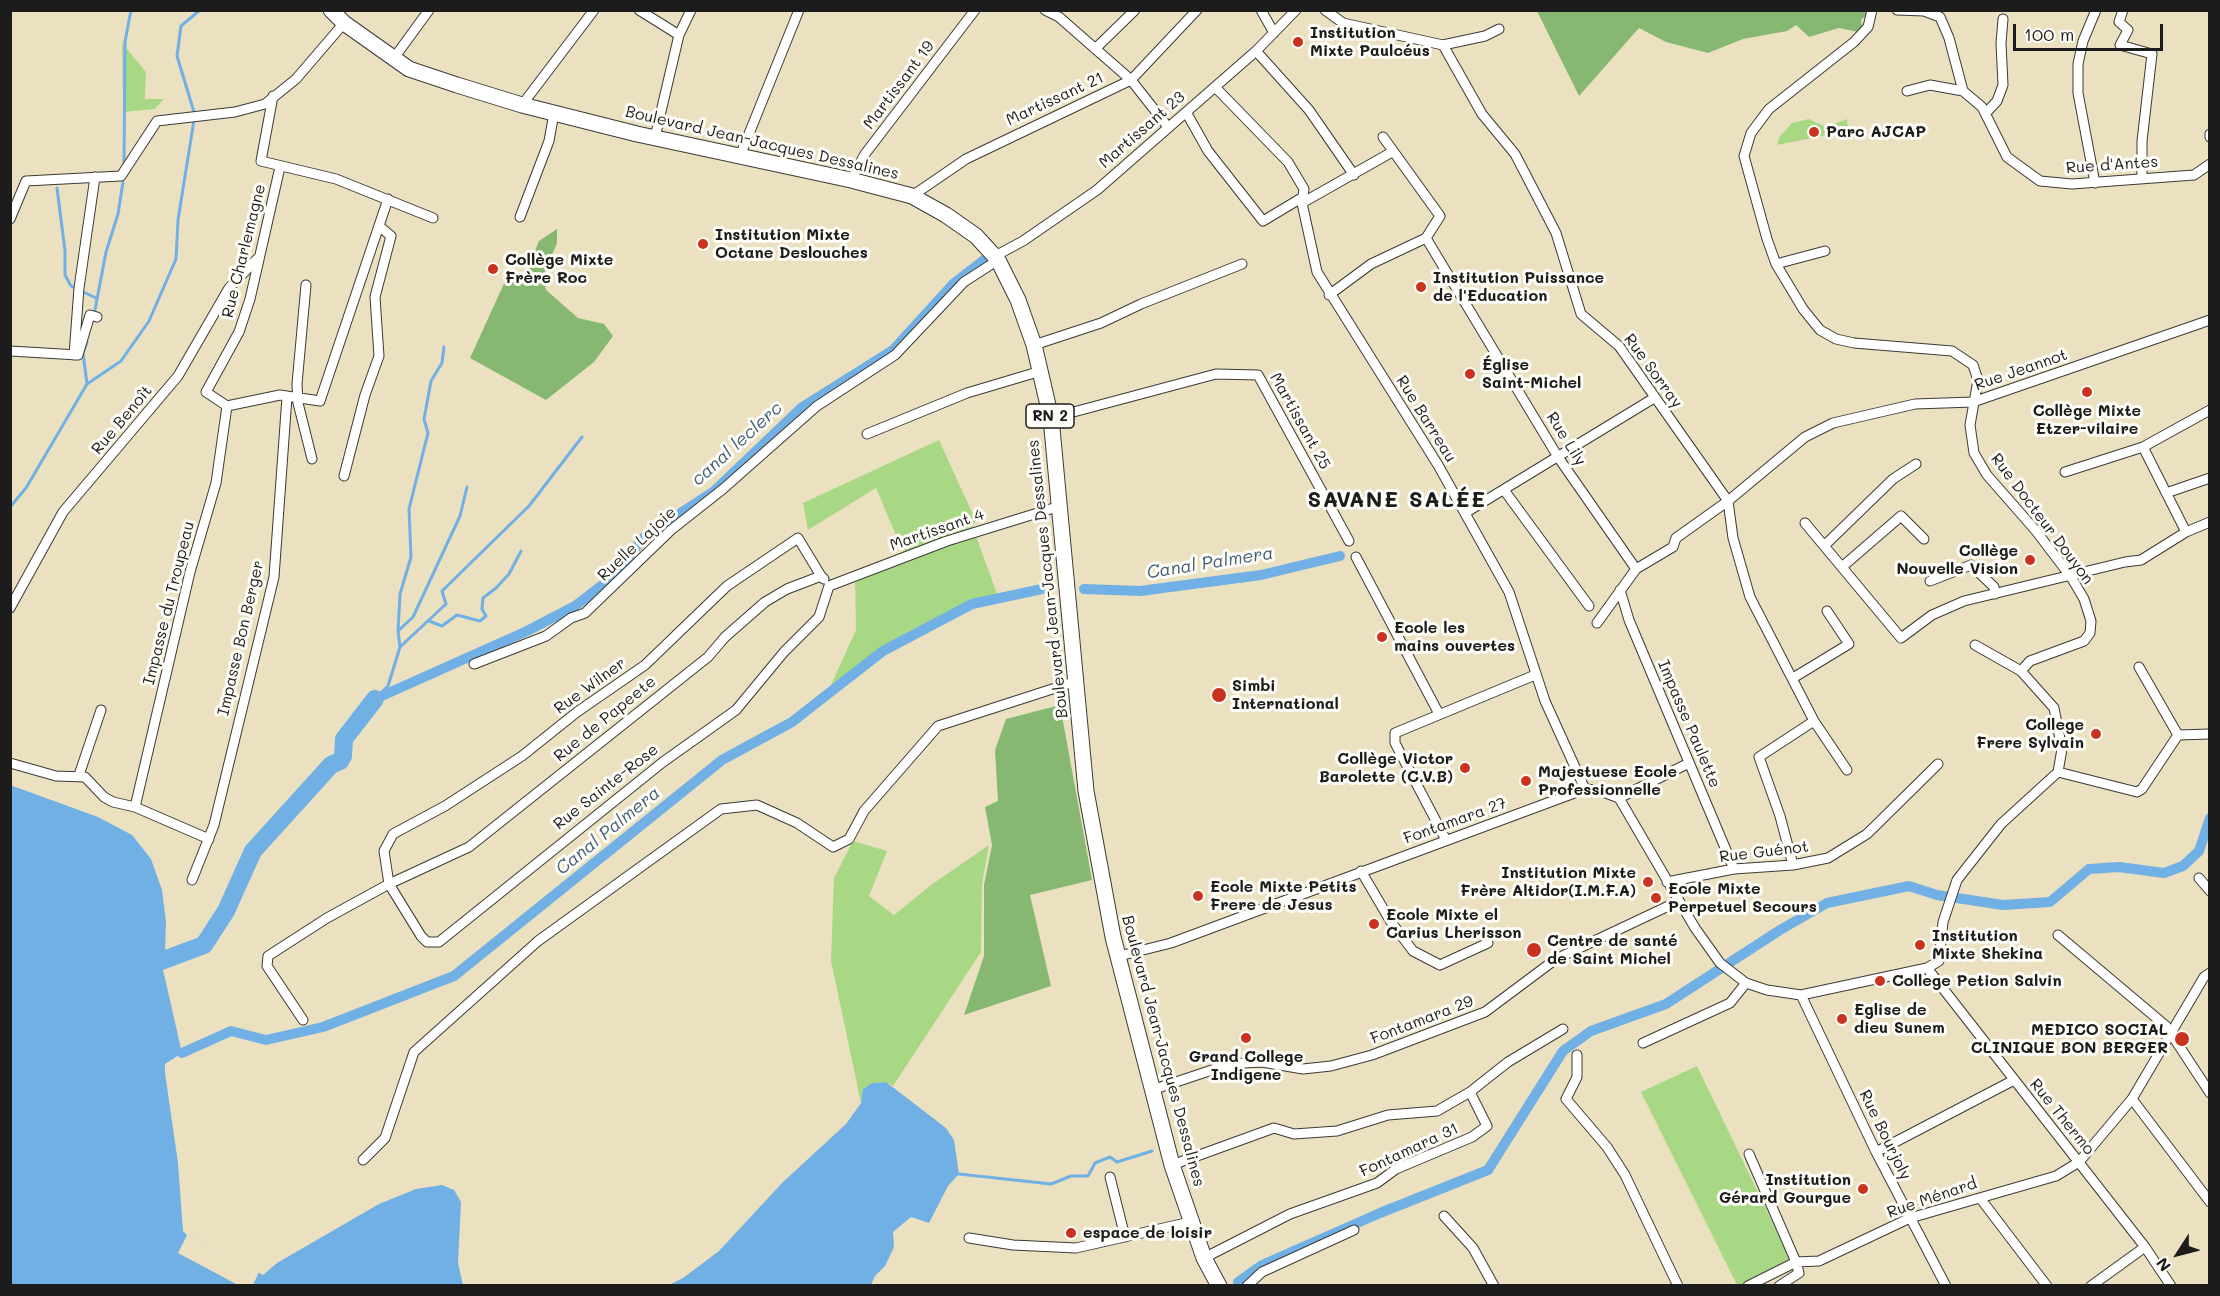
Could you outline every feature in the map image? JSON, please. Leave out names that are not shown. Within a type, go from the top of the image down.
[{"type":"main road","name":"Boulevard Jean-Jacques Dessalines","points":[[331,10],[344,23],[409,69],[522,105],[912,196],[976,236],[996,258],[1018,300],[1034,345],[1051,418],[1057,507],[1065,549],[1086,791],[1113,938],[1172,1165],[1190,1222],[1204,1258],[1219,1286]]},
{"type":"street","points":[[394,58],[429,10]]},
{"type":"street","points":[[522,105],[594,10]]},
{"type":"street","points":[[639,10],[679,35]]},
{"type":"street","points":[[655,137],[679,35],[691,10]]},
{"type":"street","points":[[740,156],[800,10]]},
{"type":"street","name":"Martissant 19","points":[[851,180],[866,154],[975,10]]},
{"type":"street","points":[[1045,10],[1063,14],[1095,49],[1131,80],[1168,128]]},
{"type":"street","points":[[1095,49],[1135,10]]},
{"type":"street","name":"Martissant 21","points":[[912,196],[966,159],[1131,80],[1197,10]]},
{"type":"street","points":[[1261,10],[1274,33]]},
{"type":"street","name":"Martissant 23","points":[[996,258],[1023,242],[1097,190],[1256,51],[1296,10]]},
{"type":"street","points":[[1325,10],[1343,23],[1443,45],[1485,36],[1499,29]]},
{"type":"street","name":"Rue Docteur Douyon","points":[[1872,10],[1868,27],[1854,42],[1769,109],[1751,134],[1743,156],[1776,264],[1803,309],[1820,330],[1836,339],[1952,351],[1974,365],[1978,375],[1970,425],[1974,453],[1987,475],[2036,531],[2071,577],[2084,599],[2091,621],[2090,633],[2084,641],[2030,661],[2021,671]]},
{"type":"street","points":[[1897,10],[1924,11],[1940,17],[1949,38],[1963,91],[1930,85],[1907,91]]},
{"type":"street","points":[[2095,183],[2078,93],[2078,64],[2083,41],[2096,10]]},
{"type":"street","points":[[2122,10],[2119,22],[2128,30],[2120,45],[2152,54],[2142,141],[2142,177]]},
{"type":"street","points":[[1986,113],[1997,101],[2003,85],[2001,43],[2003,19]]},
{"type":"street","points":[[10,219],[26,181],[121,176],[157,121],[235,112],[265,104],[296,79],[344,23]]},
{"type":"street","name":"Rue Sorray","points":[[1443,45],[1482,114],[1515,154],[1556,233],[1581,314],[1619,346],[1728,501],[1733,538],[1750,597],[1814,721],[1848,770]]},
{"type":"street","points":[[1256,51],[1309,110],[1354,175]]},
{"type":"street","name":"Rue Barreau","points":[[1215,87],[1288,162],[1304,189],[1302,200],[1317,272],[1329,295],[1438,465],[1509,592],[1536,675],[1585,789]]},
{"type":"street","name":"Rue d'Antes","points":[[1963,91],[1986,113],[2007,157],[2040,181],[2095,183],[2142,177],[2194,175],[2210,164]]},
{"type":"street","points":[[273,96],[261,161],[336,179],[433,218]]},
{"type":"street","points":[[1185,112],[1208,151],[1263,220],[1354,175],[1392,152]]},
{"type":"street","points":[[520,217],[549,141],[554,113]]},
{"type":"street","points":[[1329,295],[1371,264],[1426,238],[1440,216],[1383,137]]},
{"type":"street","name":"Rue Charlemagne","points":[[227,406],[206,392],[238,332],[261,256],[280,167]]},
{"type":"street","points":[[74,355],[78,292],[94,177]]},
{"type":"street","points":[[227,406],[280,394],[320,401],[388,199]]},
{"type":"street","points":[[344,476],[364,395],[379,356],[375,297],[391,236],[379,226]]},
{"type":"street","name":"Rue Lily","points":[[1426,238],[1558,457],[1636,569]]},
{"type":"street","points":[[1776,264],[1825,251]]},
{"type":"street","name":"Rue Benoît","points":[[10,608],[63,512],[178,376],[229,288],[261,256]]},
{"type":"street","name":"Ruelle Lajoie","points":[[474,664],[546,636],[571,618],[585,613],[671,530],[723,489],[817,406],[895,355],[964,282],[996,258]]},
{"type":"street","points":[[1034,345],[1101,323],[1141,304],[1242,264]]},
{"type":"street","points":[[306,285],[297,396],[312,459]]},
{"type":"street","points":[[10,351],[78,355],[94,316]]},
{"type":"street","name":"Rue Jeannot","points":[[1636,569],[1673,547],[1676,538],[1728,501],[1805,437],[1833,423],[1915,404],[1973,402],[2210,320]]},
{"type":"street","points":[[867,434],[967,393],[1041,370]]},
{"type":"street","name":"Martissant 25","points":[[1051,418],[1216,374],[1258,375],[1349,541]]},
{"type":"street","name":"Impasse Bon Berger","points":[[192,880],[214,825],[274,577],[287,397]]},
{"type":"street","points":[[1465,513],[1654,398]]},
{"type":"street","name":"Impasse du Troupeau","points":[[135,807],[190,572],[216,483],[227,406]]},
{"type":"street","points":[[2065,471],[2143,447],[2210,410]]},
{"type":"street","points":[[2143,447],[2186,532]]},
{"type":"street","points":[[1824,546],[1893,479],[1916,464]]},
{"type":"street","points":[[2166,493],[2210,478]]},
{"type":"street","points":[[1504,490],[1589,606]]},
{"type":"street","name":"Martissant 4","points":[[829,586],[947,541],[1057,507]]},
{"type":"street","points":[[1842,567],[1901,516],[1924,539]]},
{"type":"street","points":[[1805,523],[1901,638],[1932,615],[1964,601],[2141,560],[2186,532],[2210,522]]},
{"type":"street","name":"Rue Wilner","points":[[388,884],[384,851],[393,834],[446,806],[506,767],[577,712],[645,665],[727,586],[798,538],[821,576]]},
{"type":"street","points":[[1356,557],[1439,714]]},
{"type":"street","points":[[1930,581],[1950,571],[1971,565],[1994,587],[1995,594]]},
{"type":"street","points":[[1597,623],[1636,569]]},
{"type":"street","points":[[821,576],[829,586]]},
{"type":"street","name":"Rue de Papeete","points":[[303,1020],[267,966],[268,956],[327,918],[388,884],[469,847],[708,657],[725,637],[765,602],[787,589],[821,576]]},
{"type":"street","name":"Rue Sainte-Rose","points":[[388,884],[421,936],[427,942],[439,942],[663,762],[736,710],[784,652],[819,617],[829,586]]},
{"type":"street","name":"Impasse Paulette","points":[[1620,590],[1629,621],[1734,869]]},
{"type":"street","points":[[1793,678],[1849,644],[1827,611]]},
{"type":"street","points":[[1585,789],[1598,790],[1619,798],[1678,901],[1720,963],[1746,983],[1767,990],[1801,995],[1927,969],[1939,961],[1943,922],[1957,880],[2001,824],[2058,772],[2061,749],[2054,708],[2021,671],[1975,645]]},
{"type":"street","points":[[2139,667],[2178,735]]},
{"type":"street","points":[[1446,840],[1395,743],[1394,737],[1399,730],[1536,675]]},
{"type":"street","points":[[363,1160],[385,1138],[414,1052],[538,941],[721,809],[757,805],[797,823],[833,847],[849,839],[864,811],[938,726],[1077,681]]},
{"type":"street","points":[[80,775],[101,710]]},
{"type":"street","points":[[1793,865],[1780,816],[1759,758],[1814,721]]},
{"type":"street","points":[[2178,735],[2210,734]]},
{"type":"street","points":[[2058,772],[2137,792],[2142,789],[2178,735]]},
{"type":"street","points":[[10,763],[56,776],[80,775],[90,779],[104,797],[135,807],[209,839]]},
{"type":"street","points":[[1619,798],[1689,763]]},
{"type":"street","name":"Rue Guénot","points":[[1667,882],[1734,869],[1793,865],[1828,858],[1867,834],[1938,764]]},
{"type":"street","name":"Fontamara 27","points":[[1119,956],[1171,943],[1585,789]]},
{"type":"street","points":[[1361,871],[1391,922],[1413,951],[1440,965],[1488,942]]},
{"type":"street","points":[[2199,878],[2210,891]]},
{"type":"street","name":"Fontamara 29","points":[[1152,1090],[1218,1068],[1244,1063],[1262,1062],[1303,1069],[1331,1066],[1372,1055],[1485,1012],[1556,959],[1678,901]]},
{"type":"street","points":[[2058,935],[2166,1026],[2210,1093]]},
{"type":"street","name":"Rue Thermo","points":[[1927,969],[2145,1247],[2171,1286]]},
{"type":"street","points":[[2079,1162],[2132,1098],[2208,978]]},
{"type":"street","points":[[1643,1043],[1730,1003],[1746,983]]},
{"type":"street","name":"Rue Bourjoly","points":[[1801,995],[1876,1152],[1946,1286]]},
{"type":"street","points":[[1172,1165],[1274,1128],[1294,1134],[1337,1131],[1388,1115],[1437,1111],[1470,1092],[1508,1062],[1563,1029]]},
{"type":"street","points":[[1577,1055],[1577,1077],[1566,1099],[1607,1146],[1625,1175],[1678,1286]]},
{"type":"street","points":[[1876,1152],[2014,1080]]},
{"type":"street","name":"Fontamara 31","points":[[1204,1258],[1290,1214],[1377,1183],[1396,1168],[1473,1137],[1487,1126],[1470,1092]]},
{"type":"street","points":[[2132,1098],[2210,1202]]},
{"type":"street","points":[[1749,1154],[1799,1273],[1779,1286]]},
{"type":"street","name":"Rue Ménard","points":[[1748,1286],[1796,1262],[1819,1261],[1910,1218],[2056,1176],[2079,1162]]},
{"type":"street","points":[[1110,1177],[1125,1237]]},
{"type":"street","points":[[1980,1198],[2047,1286]]},
{"type":"street","points":[[1444,1216],[1473,1248],[1494,1285]]},
{"type":"street","points":[[969,1238],[1013,1245],[1076,1248],[1190,1222]]},
{"type":"street","points":[[1247,1286],[1262,1272],[1354,1230]]},
{"type":"street","points":[[2091,1286],[2145,1247]]},
{"type":"green space","points":[[1537,11],[1871,11],[1861,20],[1863,33],[1839,28],[1809,37],[1796,25],[1787,31],[1743,39],[1708,53],[1666,42],[1639,28],[1579,96]]},
{"type":"green space","points":[[122,43],[146,72],[145,99],[164,99],[155,109],[123,112]]},
{"type":"green space","name":"Parc AJCAP","points":[[1809,119],[1826,127],[1847,119],[1848,131],[1777,145],[1780,136],[1792,123]]},
{"type":"green space","points":[[557,229],[557,243],[543,276],[546,290],[578,318],[604,324],[613,336],[594,362],[546,400],[470,358],[508,275],[521,285],[539,241]]},
{"type":"green space","points":[[939,440],[976,521],[972,525],[999,599],[978,604],[831,685],[856,630],[855,579],[906,559],[876,488],[808,530],[803,503]]},
{"type":"green space","points":[[1060,705],[1092,880],[1030,895],[1051,986],[964,1015],[984,956],[984,885],[992,845],[985,807],[998,801],[995,750],[1006,719]]},
{"type":"green space","points":[[853,841],[887,851],[869,896],[894,915],[931,885],[989,845],[982,884],[981,952],[893,1086],[886,1082],[872,1083],[863,1089],[861,1103],[831,961],[834,878]]},
{"type":"green space","points":[[1697,1066],[1794,1267],[1754,1285],[1737,1285],[1641,1092]]},
{"type":"water","points":[[10,785],[98,817],[132,835],[151,859],[162,890],[166,922],[165,951],[161,961],[182,1053],[165,1064],[165,1073],[178,1163],[183,1231],[263,1275],[277,1263],[379,1204],[416,1189],[442,1185],[454,1190],[461,1202],[458,1263],[463,1285],[11,1285]]},
{"type":"water","points":[[886,1082],[946,1128],[954,1140],[959,1174],[948,1186],[929,1223],[911,1217],[893,1232],[894,1247],[885,1266],[875,1276],[871,1285],[669,1285],[683,1278],[719,1251],[782,1183],[846,1124],[861,1103],[863,1089],[872,1083]]},
{"type":"pier","points":[[187,1235],[259,1272],[253,1285],[238,1285],[178,1253]]},
{"type":"waterway","points":[[124,167],[125,42],[131,10]]},
{"type":"waterway","points":[[194,112],[177,56],[181,26],[200,10]]},
{"type":"waterway","points":[[87,384],[121,361],[149,321],[176,259],[178,220],[194,120]]},
{"type":"waterway","points":[[94,315],[106,252],[118,214],[123,182]]},
{"type":"waterway","points":[[57,188],[65,251],[65,275],[71,286],[96,298]]},
{"type":"waterway","name":"canal leclerc","points":[[375,699],[527,631],[575,606],[613,577],[644,537],[713,492],[801,408],[893,350],[953,284],[984,260]]},
{"type":"waterway","points":[[10,507],[26,488],[87,384],[83,353],[87,342]]},
{"type":"waterway","points":[[398,631],[400,594],[411,557],[409,509],[428,433],[424,419],[431,381],[442,363],[444,347]]},
{"type":"waterway","points":[[400,647],[446,604],[442,591],[529,506],[582,437]]},
{"type":"waterway","points":[[375,699],[388,686],[400,647],[398,631],[413,617],[460,516],[467,487]]},
{"type":"waterway","points":[[429,621],[442,626],[457,615],[480,621],[486,616],[482,609],[483,598],[509,574],[521,551]]},
{"type":"waterway","name":"Canal Palmera","points":[[1084,589],[1140,591],[1261,575],[1340,556]]},
{"type":"waterway","name":"Canal Palmera","points":[[182,1053],[231,1031],[266,1040],[323,1027],[454,976],[722,760],[792,722],[883,651],[972,604],[1042,589]]},
{"type":"waterway","points":[[161,961],[204,945],[226,911],[253,851],[331,765],[340,761],[343,756],[344,739],[375,699]]},
{"type":"waterway","points":[[1238,1282],[1262,1265],[1380,1213],[1488,1170],[1563,1051],[1591,1031],[1666,1004],[1780,930],[1827,903],[1909,886],[1937,895],[2003,905],[2050,902],[2089,869],[2119,867],[2164,873],[2183,866],[2199,851],[2210,818]]},
{"type":"waterway","points":[[959,1174],[1051,1184],[1071,1176],[1088,1176],[1095,1163],[1110,1157],[1117,1162],[1152,1151]]},
{"type":"place","name":"Institution Mixte Paulcéus","points":[[1298,42]]},
{"type":"place","name":"Parc AJCAP","points":[[1814,132]]},
{"type":"place","name":"Institution Mixte Octane Deslouches","points":[[703,244]]},
{"type":"place","name":"Collège Mixte Frère Roc","points":[[493,269]]},
{"type":"place","name":"Institution Puissance de l'Education","points":[[1421,287]]},
{"type":"place","name":"Église Saint-Michel","points":[[1470,374]]},
{"type":"place","name":"Collège Mixte Etzer-vilaire","points":[[2087,392]]},
{"type":"place","name":"Collège Nouvelle Vision","points":[[2030,560]]},
{"type":"place","name":"Ecole les mains ouvertes","points":[[1382,637]]},
{"type":"place","name":"Simbi International","points":[[1219,695]]},
{"type":"place","name":"College Frere Sylvain","points":[[2096,734]]},
{"type":"place","name":"Collège Victor Barolette (C.V.B)","points":[[1465,768]]},
{"type":"place","name":"Majestuese Ecole Professionnelle","points":[[1526,781]]},
{"type":"place","name":"Institution Mixte Frère Altidor(I.M.F.A)","points":[[1648,882]]},
{"type":"place","name":"Ecole Mixte Petits Frere de Jesus","points":[[1198,896]]},
{"type":"place","name":"Ecole Mixte Perpetuel Secours","points":[[1656,898]]},
{"type":"place","name":"Ecole Mixte el Carius Lherisson","points":[[1374,924]]},
{"type":"place","name":"Institution Mixte Shekina","points":[[1920,945]]},
{"type":"place","name":"Centre de santé de Saint Michel","points":[[1534,950]]},
{"type":"place","name":"College Petion Salvin","points":[[1880,981]]},
{"type":"place","name":"Eglise de dieu Sunem","points":[[1842,1019]]},
{"type":"place","name":"Grand College Indigene","points":[[1246,1038]]},
{"type":"place","name":"MEDICO SOCIAL CLINIQUE BON BERGER","points":[[2182,1039]]},
{"type":"place","name":"Institution Gérard Gourgue","points":[[1863,1189]]},
{"type":"place","name":"espace de loisir","points":[[1071,1233]]},
{"type":"district","name":"SAVANE SALÉE","points":[[1397,500]]}]
